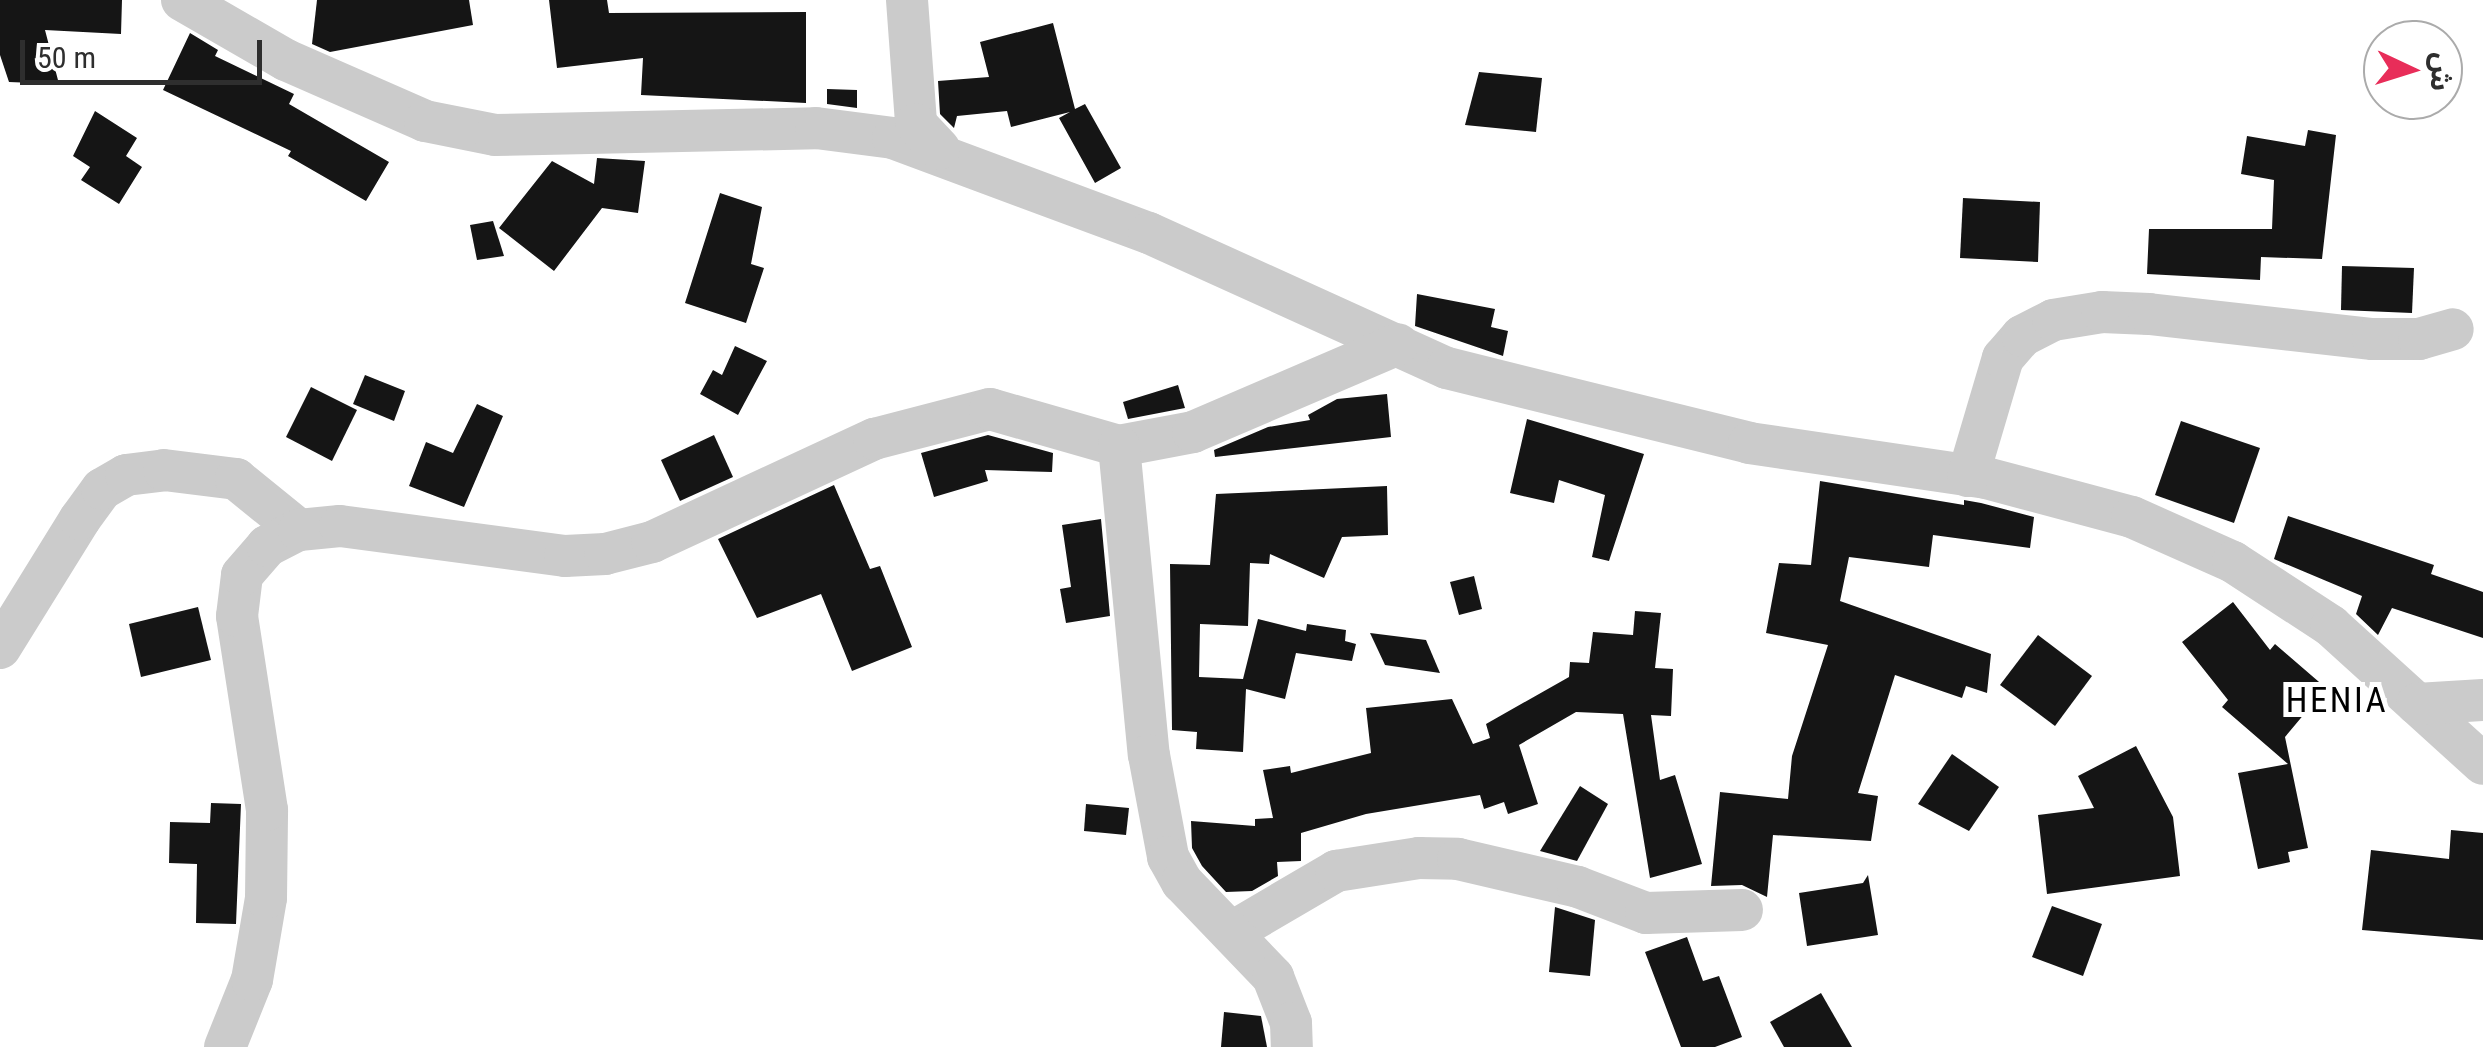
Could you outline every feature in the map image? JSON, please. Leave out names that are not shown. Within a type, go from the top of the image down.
[{"type":"street","points":[[182,0],[286,60],[408,114],[495,135],[816,128],[938,150],[1150,233],[1447,368],[1576,404],[1748,442],[1968,476],[2132,517],[2233,562],[2331,626],[2483,764]]},
{"type":"street","points":[[907,0],[916,124],[938,150]]},
{"type":"street","points":[[1968,476],[2002,358],[2022,336],[2053,320],[2102,312],[2149,314],[2374,339],[2419,339],[2453,329]]},
{"type":"street","points":[[225,1047],[252,980],[266,898],[267,810],[237,616],[242,575],[267,546],[299,530],[340,526],[566,556],[606,554],[652,542],[874,439],[930,420],[990,409],[1120,446],[1193,432],[1398,344]]},
{"type":"street","points":[[1120,446],[1157,815],[1182,882],[1273,977],[1291,1023],[1292,1047]]},
{"type":"street","points":[[0,648],[80,519],[102,490],[126,475],[164,470],[236,479],[299,530]]},
{"type":"street","points":[[2417,704],[2483,700]]},
{"type":"street","points":[[1232,932],[1336,871],[1419,858],[1458,859],[1578,886],[1646,914],[1742,910]]},
{"type":"building","points":[[0,0],[122,0],[121,34],[45,30],[59,84],[9,82],[0,55]]},
{"type":"building","points":[[317,0],[469,0],[473,25],[330,52],[312,44]]},
{"type":"building","points":[[549,0],[607,0],[609,13],[806,12],[806,103],[641,95],[643,58],[557,68]]},
{"type":"building","points":[[1053,23],[1075,109],[1085,104],[1121,168],[1095,183],[1059,118],[1070,112],[1011,127],[1007,111],[957,116],[954,128],[940,114],[938,81],[989,77],[980,42]]},
{"type":"building","points":[[190,33],[218,50],[215,56],[294,94],[289,104],[389,162],[366,201],[288,156],[291,151],[163,90]]},
{"type":"building","points":[[1479,72],[1542,78],[1536,132],[1465,125]]},
{"type":"building","points":[[827,89],[857,90],[857,108],[827,104]]},
{"type":"building","points":[[95,111],[137,138],[126,156],[142,167],[119,204],[81,180],[90,167],[73,156]]},
{"type":"building","points":[[2308,130],[2336,135],[2322,259],[2261,257],[2260,280],[2147,274],[2149,229],[2272,229],[2274,180],[2241,174],[2247,136],[2305,146]]},
{"type":"building","points":[[597,158],[645,161],[638,213],[602,208],[554,271],[499,228],[552,161],[594,184]]},
{"type":"building","points":[[720,193],[762,207],[751,264],[764,268],[746,323],[685,303]]},
{"type":"building","points":[[1963,198],[2040,202],[2038,262],[1960,258]]},
{"type":"building","points":[[493,221],[504,256],[477,260],[470,225]]},
{"type":"building","points":[[2342,266],[2414,268],[2412,313],[2341,310]]},
{"type":"building","points":[[1417,294],[1495,309],[1491,327],[1508,331],[1503,356],[1415,326]]},
{"type":"building","points":[[735,346],[767,361],[738,415],[700,394],[713,370],[722,375]]},
{"type":"building","points":[[365,375],[405,391],[394,421],[353,404]]},
{"type":"building","points":[[1178,385],[1185,408],[1128,419],[1123,402]]},
{"type":"building","points":[[311,387],[357,410],[332,461],[286,437]]},
{"type":"building","points":[[1387,394],[1391,437],[1215,457],[1214,450],[1268,427],[1310,420],[1308,415],[1337,399]]},
{"type":"building","points":[[477,404],[503,416],[464,507],[409,486],[426,442],[453,453]]},
{"type":"building","points":[[1527,419],[1644,454],[1609,561],[1592,557],[1605,495],[1559,480],[1554,503],[1510,493]]},
{"type":"building","points":[[2181,421],[2260,448],[2234,523],[2155,495]]},
{"type":"building","points":[[714,435],[733,477],[680,501],[661,460]]},
{"type":"building","points":[[988,435],[1053,453],[1052,472],[985,470],[988,481],[934,497],[921,453]]},
{"type":"building","points":[[1820,481],[1964,505],[1964,500],[2034,517],[2030,548],[1933,535],[1929,567],[1849,557],[1840,601],[1991,654],[1987,693],[1966,686],[1962,698],[1895,675],[1858,793],[1878,796],[1871,841],[1773,835],[1767,897],[1742,885],[1711,886],[1720,792],[1788,799],[1792,756],[1828,645],[1766,633],[1779,563],[1811,565]]},
{"type":"building","points":[[834,485],[870,569],[880,566],[912,647],[852,671],[821,594],[757,618],[718,539]]},
{"type":"building","points":[[1387,486],[1388,535],[1342,537],[1324,578],[1270,554],[1269,564],[1250,563],[1248,626],[1200,624],[1199,677],[1243,679],[1258,619],[1306,631],[1307,624],[1346,630],[1345,641],[1356,644],[1352,661],[1296,653],[1285,699],[1246,689],[1243,752],[1196,749],[1197,732],[1172,730],[1170,564],[1210,565],[1216,494]]},
{"type":"building","points":[[2288,516],[2434,565],[2431,574],[2483,592],[2483,638],[2392,608],[2378,635],[2356,614],[2362,596],[2274,559]]},
{"type":"building","points":[[1101,519],[1110,616],[1066,623],[1060,589],[1071,587],[1062,525]]},
{"type":"building","points":[[1474,576],[1482,609],[1459,615],[1450,582]]},
{"type":"building","points":[[2233,602],[2270,650],[2275,644],[2326,688],[2285,737],[2308,848],[2288,852],[2290,862],[2258,869],[2238,773],[2288,764],[2222,707],[2228,700],[2182,642]]},
{"type":"building","points":[[198,607],[211,660],[141,677],[129,624]]},
{"type":"building","points":[[1635,611],[1661,613],[1655,668],[1673,669],[1671,716],[1651,715],[1660,780],[1675,775],[1702,864],[1650,878],[1623,714],[1576,712],[1519,745],[1538,804],[1508,814],[1504,802],[1484,809],[1480,795],[1366,814],[1301,833],[1301,861],[1277,862],[1278,876],[1252,891],[1226,892],[1202,866],[1192,848],[1191,821],[1255,826],[1255,819],[1273,818],[1263,770],[1290,766],[1291,773],[1371,753],[1366,708],[1452,699],[1473,744],[1490,738],[1486,724],[1569,677],[1570,662],[1589,663],[1593,632],[1633,635]]},
{"type":"building","points":[[1370,633],[1426,640],[1440,673],[1385,665]]},
{"type":"building","points":[[2038,635],[2092,676],[2055,726],[2000,685]]},
{"type":"building","points":[[2136,746],[2173,817],[2180,876],[2047,894],[2038,815],[2094,808],[2078,776]]},
{"type":"building","points":[[1952,754],[1999,787],[1969,831],[1918,804]]},
{"type":"building","points":[[1580,786],[1608,804],[1577,861],[1540,851]]},
{"type":"building","points":[[211,803],[241,804],[236,924],[196,923],[197,864],[169,863],[170,822],[210,823]]},
{"type":"building","points":[[1086,804],[1129,808],[1126,835],[1084,831]]},
{"type":"building","points":[[2451,830],[2483,833],[2483,940],[2362,930],[2371,850],[2449,859]]},
{"type":"building","points":[[1868,875],[1878,935],[1807,946],[1799,893],[1863,883]]},
{"type":"building","points":[[2052,906],[2102,924],[2083,976],[2032,957]]},
{"type":"building","points":[[1555,907],[1595,920],[1590,976],[1549,972]]},
{"type":"building","points":[[1687,937],[1703,981],[1719,976],[1742,1037],[1715,1047],[1681,1047],[1645,952]]},
{"type":"building","points":[[1821,993],[1852,1047],[1784,1047],[1770,1022]]},
{"type":"building","points":[[1224,1012],[1261,1016],[1267,1047],[1221,1047]]},
{"type":"district","name":"HENIA","points":[[2337,701]]}]
